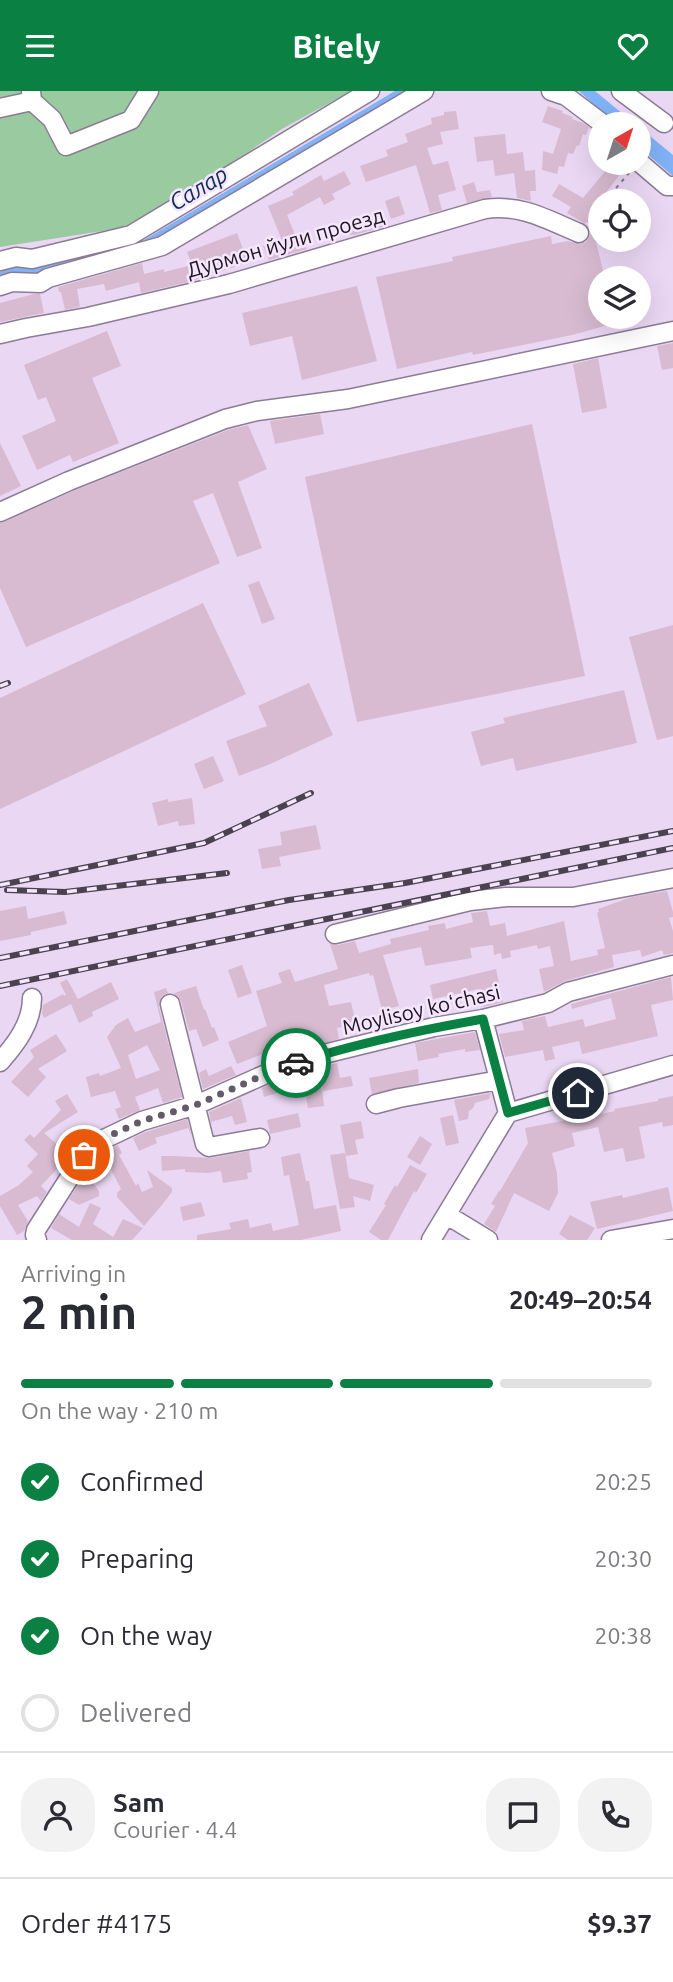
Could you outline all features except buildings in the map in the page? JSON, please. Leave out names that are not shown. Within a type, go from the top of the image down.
[{"type":"street","points":[[0,108],[31,96],[52,119],[66,146],[131,120],[149,91]]},
{"type":"street","points":[[0,261],[16,257],[32,260],[131,235],[370,91]]},
{"type":"street","points":[[0,286],[12,282],[40,283],[48,278],[162,246],[424,91]]},
{"type":"street","points":[[551,91],[566,96],[588,113]]},
{"type":"street","points":[[621,91],[664,123]]},
{"type":"street","points":[[648,175],[667,186],[673,186]]},
{"type":"street","name":"Дурмон йули проезд","points":[[0,334],[88,317],[229,284],[485,209],[518,209],[579,233]]},
{"type":"street","points":[[0,512],[69,481],[225,419],[257,411],[348,399],[673,331]]},
{"type":"street","points":[[335,934],[470,901],[506,897],[573,897],[673,878]]},
{"type":"street","name":"Moylisoy koʻchasi","points":[[37,1240],[36,1230],[84,1155],[100,1140],[142,1121],[196,1105],[275,1070],[324,1054],[548,1003],[568,992],[673,965]]},
{"type":"street","points":[[0,1062],[17,1042],[32,1009],[32,998]]},
{"type":"street","points":[[170,1004],[206,1146],[260,1138]]},
{"type":"street","points":[[483,1019],[508,1113]]},
{"type":"street","points":[[431,1240],[508,1113],[673,1065]]},
{"type":"street","points":[[376,1104],[499,1080]]},
{"type":"street","points":[[447,1215],[488,1240]]},
{"type":"street","points":[[611,1240],[673,1229]]},
{"type":"path","points":[[616,189],[627,175]]},
{"type":"path","points":[[579,233],[588,222]]},
{"type":"green space","points":[[0,91],[351,91],[282,129],[141,225],[0,247]]},
{"type":"water","name":"Салар","points":[[395,91],[408,91],[143,249],[39,278],[0,281],[0,272],[13,266],[34,269],[35,265],[139,243]]},
{"type":"water","points":[[579,91],[595,91],[620,112],[602,112]]},
{"type":"water","points":[[651,137],[673,155],[673,176],[651,157]]},
{"type":"railway","points":[[0,686],[8,683]]},
{"type":"railway","points":[[0,885],[204,843],[311,793]]},
{"type":"railway","points":[[0,958],[289,900],[405,883],[673,831]]},
{"type":"railway","points":[[0,986],[673,848]]},
{"type":"railway","points":[[7,890],[65,892],[227,873]]},
{"type":"way so far","points":[[84,1155],[100,1140],[142,1121],[196,1105],[296,1063]]},
{"type":"route","points":[[296,1063],[434,1027],[483,1019],[508,1113],[578,1093]]}]
